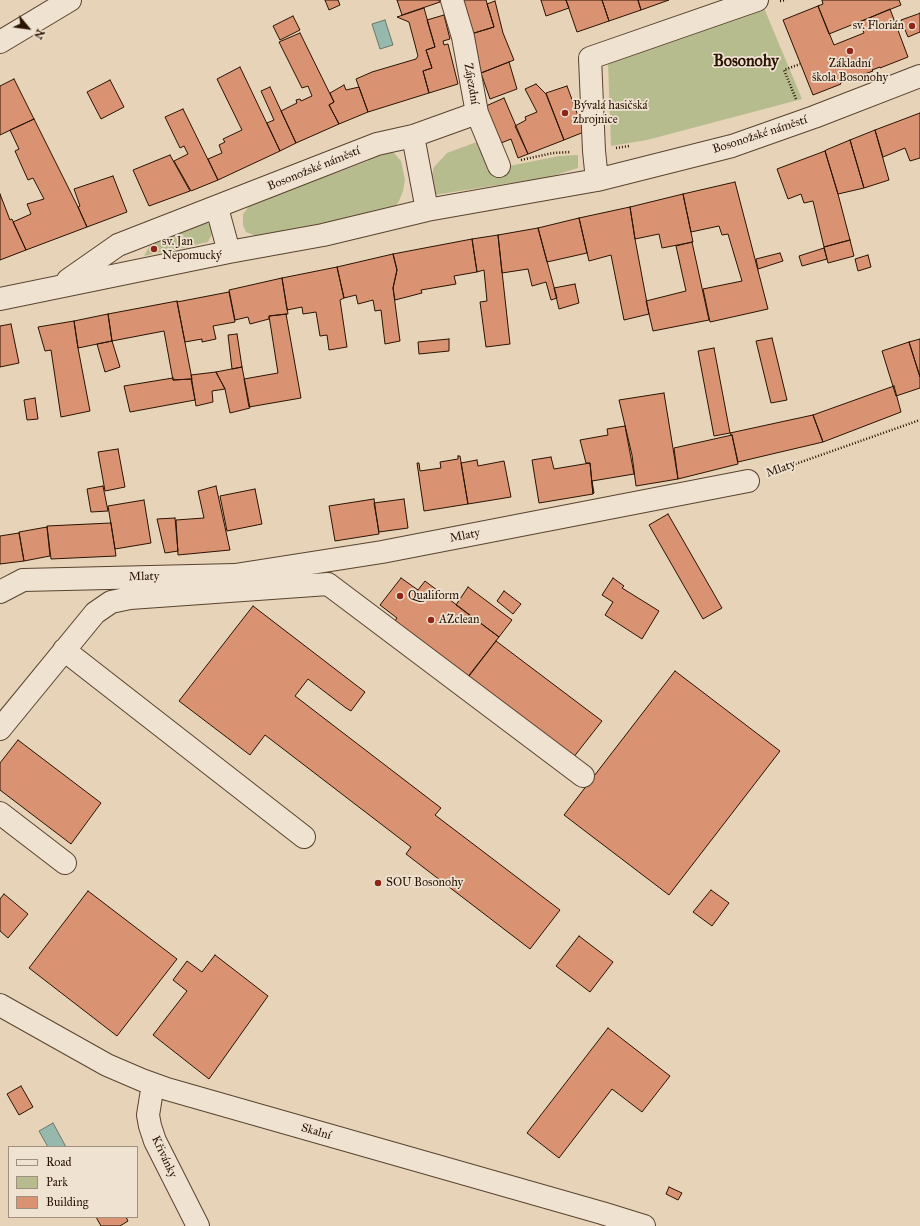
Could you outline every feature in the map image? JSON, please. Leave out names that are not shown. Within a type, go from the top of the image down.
[{"type":"street","points":[[0,42],[70,0]]},
{"type":"street","name":"Zájezdní","points":[[452,0],[463,37],[477,112],[499,166]]},
{"type":"street","points":[[596,180],[590,58],[757,0]]},
{"type":"street","name":"Bosonožské náměstí","points":[[0,299],[228,252],[323,235],[427,210],[596,180],[732,146],[920,76]]},
{"type":"street","name":"Bosonožské náměstí","points":[[60,286],[118,245],[217,208],[377,144],[413,136],[477,112]]},
{"type":"street","points":[[413,136],[427,210]]},
{"type":"street","points":[[217,208],[228,252]]},
{"type":"street","name":"Mlaty","points":[[0,592],[23,580],[235,575],[382,552],[748,481]]},
{"type":"street","points":[[0,730],[95,613],[111,602],[130,598],[328,584],[583,776]]},
{"type":"street","points":[[64,650],[304,837]]},
{"type":"street","points":[[0,813],[64,863]]},
{"type":"street","name":"Skalní","points":[[0,1005],[107,1065],[153,1084],[200,1099],[594,1210],[644,1226]]},
{"type":"street","name":"Křivánky","points":[[153,1084],[148,1114],[150,1126],[155,1141],[198,1226]]},
{"type":"path","points":[[779,0],[780,2],[786,0]]},
{"type":"path","points":[[800,64],[784,70],[804,120]]},
{"type":"path","points":[[499,166],[553,152]]},
{"type":"path","name":"Mlaty","points":[[748,481],[920,420]]},
{"type":"green space","points":[[764,8],[802,99],[647,140],[611,146],[608,63]]},
{"type":"green space","points":[[482,140],[494,169],[559,156],[578,155],[578,168],[549,177],[434,195],[430,183],[434,167],[447,153]]},
{"type":"green space","points":[[377,151],[394,153],[401,161],[405,180],[399,201],[393,210],[258,237],[246,232],[243,225],[243,214],[250,205],[368,161],[369,155]]},
{"type":"green space","points":[[206,222],[211,226],[212,234],[208,242],[144,256],[153,240]]},
{"type":"water","points":[[385,20],[393,45],[380,49],[372,24]]},
{"type":"water","points":[[53,1123],[65,1146],[47,1146],[39,1131]]},
{"type":"building","points":[[325,0],[338,0],[340,5],[329,10]]},
{"type":"building","points":[[397,0],[439,0],[440,2],[402,15]]},
{"type":"building","points":[[461,0],[486,0],[494,27],[471,34]]},
{"type":"building","points":[[541,0],[566,0],[569,8],[546,16]]},
{"type":"building","points":[[566,0],[602,0],[609,21],[577,32]]},
{"type":"building","points":[[602,0],[638,0],[641,10],[609,21]]},
{"type":"building","points":[[638,0],[669,0],[641,10]]},
{"type":"building","points":[[822,0],[899,0],[901,5],[829,34],[818,6],[823,4]]},
{"type":"building","points":[[495,1],[503,33],[514,60],[481,73],[471,34],[494,27],[487,4]]},
{"type":"building","name":"Základní škola Bosonohy","points":[[818,6],[834,45],[864,33],[860,22],[890,9],[908,57],[872,70],[873,71],[813,95],[783,20]]},
{"type":"building","points":[[424,8],[435,47],[426,50],[432,68],[423,71],[429,93],[368,112],[356,79],[372,72],[416,59],[418,56],[409,22],[397,17]]},
{"type":"building","name":"sv. Florián","points":[[920,13],[920,32],[908,37],[901,20]]},
{"type":"building","points":[[444,15],[450,39],[443,41],[444,45],[448,44],[458,84],[429,93],[423,71],[432,68],[426,50],[435,47],[427,20]]},
{"type":"building","points":[[293,16],[300,30],[280,40],[273,26]]},
{"type":"building","points":[[300,33],[334,102],[329,105],[339,124],[296,143],[281,111],[297,103],[296,100],[300,99],[301,101],[312,96],[308,86],[302,88],[279,42]]},
{"type":"building","points":[[509,62],[517,89],[490,99],[481,73]]},
{"type":"building","points":[[240,67],[280,151],[218,180],[208,159],[222,153],[219,145],[225,142],[223,139],[242,130],[217,79]]},
{"type":"building","points":[[14,79],[34,119],[0,135],[0,86]]},
{"type":"building","points":[[110,80],[124,107],[101,119],[87,92]]},
{"type":"building","points":[[536,84],[546,94],[564,140],[528,154],[515,126],[526,120],[525,117],[537,112],[525,89]]},
{"type":"building","points":[[344,85],[346,90],[359,87],[368,112],[339,124],[329,105],[334,102],[330,93]]},
{"type":"building","name":"Bývalá hasičská zbrojnice","points":[[567,86],[584,132],[564,140],[546,93]]},
{"type":"building","points":[[270,87],[296,143],[280,151],[267,123],[274,120],[261,91]]},
{"type":"building","points":[[504,98],[528,154],[518,158],[511,139],[501,143],[486,106]]},
{"type":"building","points":[[183,109],[218,180],[191,191],[174,161],[188,154],[184,146],[180,148],[165,117]]},
{"type":"building","points":[[920,113],[920,158],[910,161],[905,148],[883,157],[875,130]]},
{"type":"building","points":[[34,119],[87,227],[26,250],[13,222],[31,214],[27,204],[44,199],[33,178],[28,180],[15,151],[19,149],[10,130]]},
{"type":"building","points":[[875,130],[889,180],[864,188],[850,140]]},
{"type":"building","points":[[850,140],[864,188],[838,194],[825,151]]},
{"type":"building","points":[[825,151],[850,240],[824,247],[813,201],[804,203],[801,194],[788,199],[777,169]]},
{"type":"building","points":[[170,155],[190,191],[149,206],[133,170]]},
{"type":"building","points":[[113,176],[127,212],[87,227],[78,207],[80,206],[74,189]]},
{"type":"building","points":[[735,182],[768,309],[710,322],[703,289],[742,281],[728,234],[722,235],[719,226],[691,232],[683,194]]},
{"type":"building","points":[[0,194],[10,220],[12,219],[26,250],[0,260]]},
{"type":"building","points":[[683,194],[693,242],[662,248],[659,234],[635,239],[630,207]]},
{"type":"building","points":[[630,207],[649,314],[624,320],[611,255],[589,261],[579,218]]},
{"type":"building","points":[[579,218],[587,253],[547,262],[538,228]]},
{"type":"building","points":[[538,228],[557,298],[551,300],[546,282],[532,286],[528,269],[502,273],[498,235]]},
{"type":"building","points":[[498,235],[510,344],[486,347],[480,302],[487,301],[484,270],[477,272],[472,239]]},
{"type":"building","points":[[472,239],[477,272],[454,276],[456,284],[421,290],[422,293],[395,300],[393,288],[397,270],[393,254]]},
{"type":"building","points":[[850,240],[854,256],[828,263],[824,247]]},
{"type":"building","points":[[692,242],[709,320],[653,331],[646,301],[686,291],[676,246]]},
{"type":"building","points":[[824,248],[827,259],[802,266],[799,256]]},
{"type":"building","points":[[780,253],[783,261],[758,269],[756,259]]},
{"type":"building","points":[[393,254],[397,270],[393,288],[400,341],[385,344],[381,310],[375,311],[373,300],[358,304],[356,295],[344,298],[337,267]]},
{"type":"building","points":[[868,255],[871,267],[858,271],[855,259]]},
{"type":"building","points":[[337,267],[344,298],[340,300],[347,347],[329,350],[327,335],[320,336],[316,312],[303,314],[302,307],[287,310],[282,278]]},
{"type":"building","points":[[282,278],[288,314],[269,316],[269,319],[250,324],[248,317],[235,320],[229,290]]},
{"type":"building","points":[[575,284],[579,303],[559,309],[554,288]]},
{"type":"building","points":[[229,292],[235,322],[213,326],[216,339],[202,342],[202,339],[185,342],[177,302]]},
{"type":"building","points":[[177,301],[192,379],[173,380],[164,331],[112,341],[108,314]]},
{"type":"building","points":[[108,314],[112,341],[78,348],[74,321]]},
{"type":"building","points":[[286,314],[301,398],[249,407],[244,379],[278,373],[269,316]]},
{"type":"building","points":[[74,321],[90,411],[61,417],[51,350],[45,351],[38,327]]},
{"type":"building","points":[[11,324],[19,363],[0,367],[0,326]]},
{"type":"building","points":[[237,334],[242,367],[232,369],[228,335]]},
{"type":"building","points":[[772,338],[787,400],[771,403],[756,341]]},
{"type":"building","points":[[449,339],[449,351],[419,354],[418,342]]},
{"type":"building","points":[[920,339],[920,377],[909,342]]},
{"type":"building","points":[[112,341],[120,367],[105,372],[97,344]]},
{"type":"building","points":[[909,342],[920,377],[920,388],[896,396],[882,351]]},
{"type":"building","points":[[714,348],[730,433],[714,436],[698,351]]},
{"type":"building","points":[[242,367],[250,408],[230,413],[225,389],[216,372]]},
{"type":"building","points":[[216,372],[225,389],[212,391],[213,402],[196,406],[191,375]]},
{"type":"building","points":[[173,378],[173,380],[191,379],[195,400],[130,412],[124,386]]},
{"type":"building","points":[[894,386],[901,412],[823,442],[813,415]]},
{"type":"building","points":[[664,393],[678,479],[636,486],[632,455],[619,400]]},
{"type":"building","points":[[35,398],[38,419],[27,420],[24,400]]},
{"type":"building","points":[[813,415],[823,442],[738,462],[732,435],[730,433]]},
{"type":"building","points":[[625,426],[634,474],[592,481],[593,494],[590,463],[586,463],[580,440],[608,435],[607,429]]},
{"type":"building","points":[[732,435],[738,464],[678,479],[674,448]]},
{"type":"building","points":[[118,449],[125,487],[105,491],[98,452]]},
{"type":"building","points":[[458,456],[460,456],[468,504],[424,511],[417,463],[419,463],[420,471],[441,468],[440,462],[458,459]]},
{"type":"building","points":[[551,457],[554,469],[590,463],[593,494],[539,503],[532,460]]},
{"type":"building","points":[[477,460],[478,466],[504,461],[511,497],[468,504],[461,463]]},
{"type":"building","points":[[103,486],[108,511],[91,512],[87,489]]},
{"type":"building","points":[[216,486],[230,550],[178,555],[176,520],[204,518],[198,491]]},
{"type":"building","points":[[255,489],[262,524],[227,531],[220,496]]},
{"type":"building","points":[[374,499],[379,534],[335,541],[329,506]]},
{"type":"building","points":[[404,499],[408,528],[379,532],[374,503]]},
{"type":"building","points":[[144,500],[151,543],[115,549],[108,506]]},
{"type":"building","points":[[668,514],[722,608],[703,619],[649,525]]},
{"type":"building","points":[[175,518],[178,551],[165,553],[157,519]]},
{"type":"building","points":[[111,523],[116,556],[51,559],[47,526]]},
{"type":"building","points":[[47,527],[50,556],[24,561],[19,532]]},
{"type":"building","points":[[19,533],[24,561],[0,564],[0,536]]},
{"type":"building","points":[[401,578],[418,590],[425,581],[499,637],[466,679],[394,622],[397,618],[380,605]]},
{"type":"building","points":[[613,578],[624,586],[622,588],[659,611],[642,639],[605,615],[613,602],[602,595]]},
{"type":"building","points":[[468,587],[512,620],[499,637],[456,605]]},
{"type":"building","points":[[504,591],[521,604],[513,614],[497,601]]},
{"type":"building","points":[[253,606],[365,692],[351,711],[308,679],[295,696],[441,808],[435,815],[560,910],[530,949],[406,854],[411,847],[265,735],[250,755],[179,701]]},
{"type":"building","points":[[496,641],[602,721],[569,763],[463,684]]},
{"type":"building","points":[[675,671],[780,751],[669,895],[564,815]]},
{"type":"building","points":[[18,740],[101,803],[71,844],[0,790],[0,763]]},
{"type":"building","points":[[711,890],[729,903],[712,926],[693,912]]},
{"type":"building","points":[[88,891],[177,959],[117,1036],[29,968]]},
{"type":"building","points":[[4,894],[28,914],[8,938],[0,931],[0,899]]},
{"type":"building","points":[[579,936],[613,962],[590,992],[556,966]]},
{"type":"building","points":[[215,955],[268,996],[209,1079],[153,1035],[187,991],[173,980],[187,961],[202,972]]},
{"type":"building","points":[[608,1028],[670,1076],[642,1112],[612,1089],[559,1158],[527,1133]]},
{"type":"building","points":[[21,1086],[33,1107],[19,1115],[7,1094]]},
{"type":"building","points":[[669,1187],[682,1193],[678,1200],[666,1194]]},
{"type":"building","points":[[97,1218],[126,1218],[128,1221],[120,1226],[101,1226]]},
{"type":"place","name":"sv. Florián","points":[[912,26]]},
{"type":"place","name":"Základní škola Bosonohy","points":[[850,51]]},
{"type":"place","name":"Bývalá hasičská zbrojnice","points":[[565,113]]},
{"type":"place","name":"sv. Jan Nepomucký","points":[[154,249]]},
{"type":"place","name":"Qualiform","points":[[400,596]]},
{"type":"place","name":"AZclean","points":[[431,620]]},
{"type":"place","name":"SOU Bosonohy","points":[[378,883]]},
{"type":"district","name":"Bosonohy","points":[[746,62]]}]
